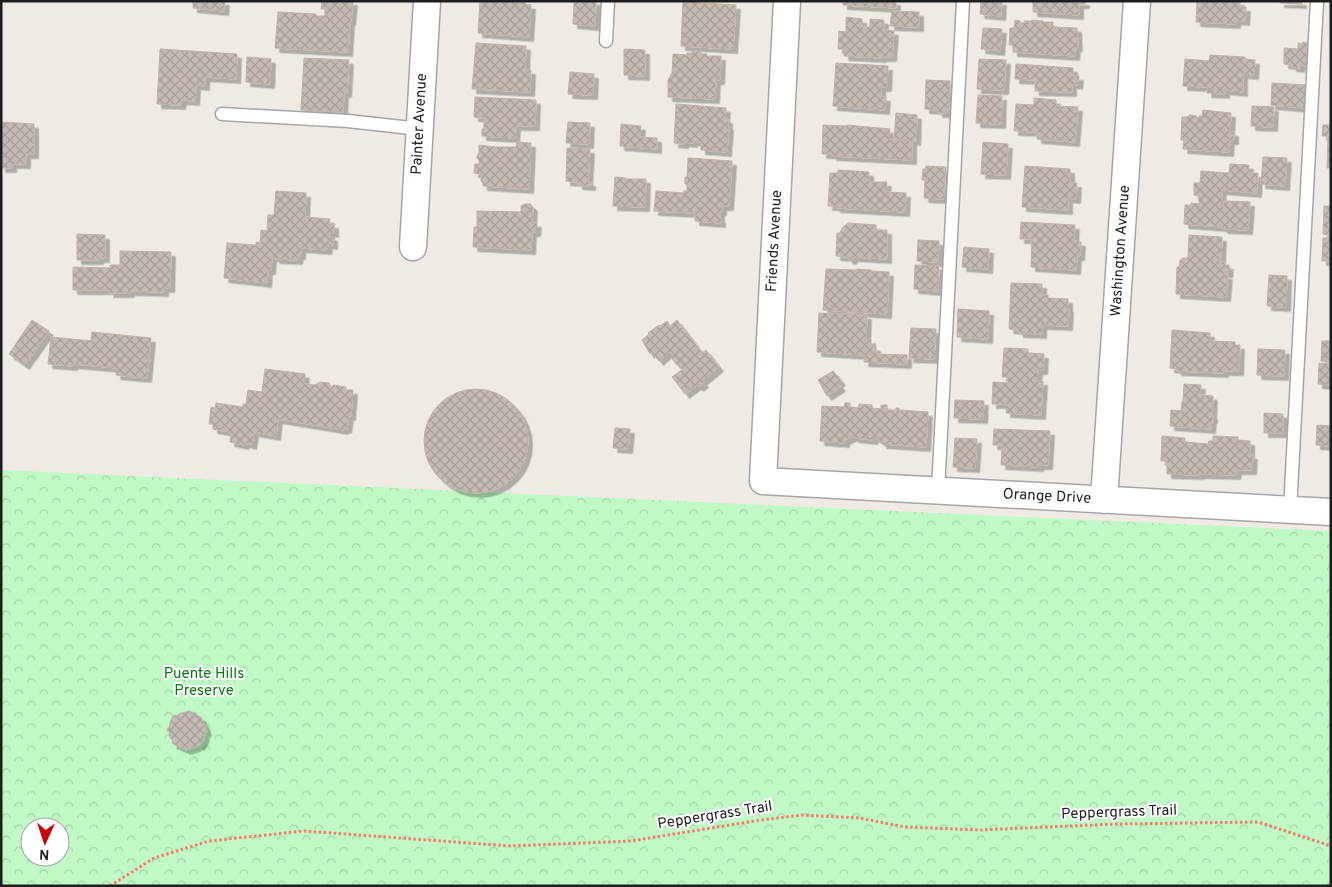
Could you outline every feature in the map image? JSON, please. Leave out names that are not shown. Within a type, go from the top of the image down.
[{"type":"street","name":"Painter Avenue","points":[[413,247],[427,1]]},
{"type":"street","name":"Friends Avenue","points":[[763,481],[787,1]]},
{"type":"street","name":"Washington Avenue","points":[[1104,500],[1138,1]]},
{"type":"street","name":"Orange Drive","points":[[763,481],[1331,512]]},
{"type":"lane","points":[[606,41],[608,1]]},
{"type":"lane","points":[[938,491],[963,1]]},
{"type":"lane","points":[[1290,510],[1317,1]]},
{"type":"lane","points":[[222,114],[420,128]]},
{"type":"path","name":"Peppergrass Trail","points":[[110,886],[154,858],[209,841],[304,830],[510,846],[631,841],[802,815],[860,818],[905,828],[980,830],[1116,824],[1258,822],[1331,846]]},
{"type":"green space","name":"Puente Hills Preserve","points":[[1,470],[1331,531],[1331,886],[1,886]]},
{"type":"building","points":[[193,1],[225,1],[224,11],[193,8]]},
{"type":"building","points":[[322,1],[353,1],[348,52],[275,48],[278,12],[325,16],[325,9],[321,9]]},
{"type":"building","points":[[480,1],[525,1],[525,4],[531,5],[529,37],[478,33]]},
{"type":"building","points":[[574,1],[596,1],[595,26],[573,24]]},
{"type":"building","points":[[843,1],[896,1],[896,8],[843,5]]},
{"type":"building","points":[[981,1],[1002,1],[1001,16],[980,14]]},
{"type":"building","points":[[1033,1],[1085,1],[1085,4],[1079,4],[1079,15],[1033,12]]},
{"type":"building","points":[[1197,1],[1240,1],[1240,7],[1246,7],[1245,21],[1236,20],[1236,24],[1196,22]]},
{"type":"building","points":[[1280,1],[1302,1],[1302,4],[1280,3]]},
{"type":"building","points":[[683,2],[736,5],[733,49],[681,46]]},
{"type":"building","points":[[892,11],[919,12],[919,27],[890,26]]},
{"type":"building","points":[[846,17],[862,19],[862,27],[870,27],[870,19],[884,20],[884,30],[894,31],[892,57],[844,56],[845,49],[838,49],[839,31],[846,32]]},
{"type":"building","points":[[1015,20],[1020,21],[1020,23],[1032,20],[1053,22],[1053,27],[1077,28],[1078,47],[1076,47],[1075,56],[1013,52],[1013,45],[1009,45],[1010,28],[1014,28]]},
{"type":"building","points":[[983,28],[1002,29],[1000,51],[981,49]]},
{"type":"building","points":[[1303,42],[1307,43],[1306,66],[1300,65],[1300,68],[1284,64],[1284,48],[1298,49],[1298,43],[1303,44]]},
{"type":"building","points":[[476,43],[526,46],[525,70],[531,70],[530,92],[472,89]]},
{"type":"building","points":[[160,49],[237,54],[236,79],[205,77],[205,86],[196,85],[195,101],[182,100],[181,105],[157,104]]},
{"type":"building","points":[[624,49],[645,50],[645,76],[624,75]]},
{"type":"building","points":[[693,51],[707,54],[706,56],[721,56],[720,80],[716,80],[715,99],[668,97],[668,80],[672,73],[673,54],[687,55],[687,53],[693,53]]},
{"type":"building","points":[[1210,55],[1245,57],[1245,59],[1255,60],[1254,75],[1243,74],[1243,92],[1225,90],[1225,94],[1207,93],[1208,87],[1183,86],[1185,59],[1209,61]]},
{"type":"building","points":[[247,57],[271,59],[270,84],[246,82]]},
{"type":"building","points":[[304,58],[349,60],[347,93],[344,93],[343,112],[301,110]]},
{"type":"building","points":[[979,59],[1006,60],[1004,90],[977,89]]},
{"type":"building","points":[[836,63],[888,66],[887,87],[881,87],[881,96],[886,97],[885,110],[833,106]]},
{"type":"building","points":[[1016,64],[1073,68],[1073,76],[1079,76],[1078,85],[1072,84],[1072,92],[1035,91],[1035,80],[1015,79]]},
{"type":"building","points":[[570,72],[594,74],[593,95],[568,94]]},
{"type":"building","points":[[926,80],[950,81],[949,110],[947,110],[947,113],[938,113],[938,110],[925,109]]},
{"type":"building","points":[[1272,83],[1307,85],[1305,108],[1271,105]]},
{"type":"building","points":[[978,95],[1002,96],[1001,124],[976,123]]},
{"type":"building","points":[[475,97],[536,100],[535,126],[516,126],[515,138],[482,136],[484,118],[474,117]]},
{"type":"building","points":[[1034,98],[1056,100],[1056,106],[1078,107],[1075,142],[1037,139],[1037,132],[1014,131],[1016,104],[1034,105]]},
{"type":"building","points":[[676,104],[726,108],[725,119],[728,119],[729,126],[727,152],[701,150],[701,142],[674,143]]},
{"type":"building","points":[[1331,104],[1331,168],[1327,168],[1328,136],[1322,136],[1323,125],[1330,125]]},
{"type":"building","points":[[1252,106],[1274,107],[1273,127],[1251,126]]},
{"type":"building","points":[[1203,110],[1231,113],[1230,132],[1234,132],[1234,140],[1230,140],[1229,152],[1183,149],[1184,140],[1181,140],[1182,117],[1189,117],[1189,115],[1199,118],[1199,116],[1202,116]]},
{"type":"building","points":[[896,113],[917,115],[916,141],[894,139]]},
{"type":"building","points":[[1,122],[34,124],[34,154],[26,154],[26,164],[12,164],[12,168],[1,168]]},
{"type":"building","points":[[568,122],[590,123],[589,144],[566,143]]},
{"type":"building","points":[[621,124],[641,126],[640,137],[657,138],[657,149],[620,146]]},
{"type":"building","points":[[823,125],[890,129],[889,140],[912,141],[912,160],[822,154]]},
{"type":"building","points":[[517,142],[531,143],[529,189],[483,186],[481,174],[474,173],[475,164],[479,164],[477,156],[479,145],[516,147]]},
{"type":"building","points":[[983,142],[1008,144],[1006,175],[981,174]]},
{"type":"building","points":[[567,148],[590,149],[588,182],[591,182],[591,186],[578,185],[578,182],[566,181]]},
{"type":"building","points":[[1263,157],[1287,158],[1285,186],[1261,184]]},
{"type":"building","points":[[688,158],[732,161],[729,206],[722,206],[722,211],[720,211],[721,223],[695,221],[695,213],[654,211],[656,191],[684,193],[684,191],[687,191],[685,177],[687,177]]},
{"type":"building","points":[[1230,164],[1249,165],[1248,173],[1258,173],[1257,193],[1222,190],[1221,207],[1224,207],[1224,201],[1250,202],[1248,230],[1184,224],[1185,205],[1191,205],[1191,203],[1199,204],[1199,196],[1194,195],[1194,183],[1200,183],[1201,171],[1229,173]]},
{"type":"building","points":[[926,166],[946,167],[944,199],[924,198],[925,180],[922,180],[923,169]]},
{"type":"building","points":[[1025,166],[1070,169],[1070,183],[1077,183],[1076,199],[1068,198],[1068,210],[1022,207]]},
{"type":"building","points":[[838,170],[869,172],[869,182],[887,182],[886,192],[906,193],[905,212],[828,206],[830,173],[838,173]]},
{"type":"building","points":[[615,177],[646,179],[645,207],[613,206]]},
{"type":"building","points":[[276,191],[306,193],[305,217],[330,219],[329,224],[334,224],[334,233],[330,232],[330,236],[333,237],[333,245],[328,244],[327,250],[301,248],[301,255],[299,255],[298,260],[275,259],[275,257],[272,257],[267,283],[224,278],[227,243],[256,245],[256,242],[260,243],[261,230],[267,231],[268,215],[274,215]]},
{"type":"building","points":[[530,204],[533,207],[532,223],[537,223],[536,232],[532,232],[531,250],[473,247],[474,227],[477,227],[477,211],[521,212],[521,206]]},
{"type":"building","points":[[1324,206],[1331,206],[1331,235],[1323,234]]},
{"type":"building","points":[[1021,222],[1075,225],[1074,241],[1081,242],[1076,270],[1031,267],[1032,239],[1020,239]]},
{"type":"building","points":[[848,223],[876,225],[876,230],[887,230],[887,259],[853,257],[850,260],[848,257],[836,256],[837,233],[840,233],[842,228]]},
{"type":"building","points":[[77,234],[105,235],[105,258],[99,258],[99,260],[77,260]]},
{"type":"building","points":[[1189,235],[1222,237],[1221,259],[1219,259],[1219,262],[1225,262],[1225,265],[1229,265],[1228,273],[1224,273],[1224,275],[1228,275],[1226,297],[1176,294],[1177,267],[1179,267],[1182,258],[1188,258]]},
{"type":"building","points":[[1323,238],[1331,238],[1331,261],[1322,261]]},
{"type":"building","points":[[918,240],[939,241],[938,262],[917,261]]},
{"type":"building","points":[[964,247],[989,249],[988,269],[962,267]]},
{"type":"building","points":[[120,251],[171,252],[170,288],[164,288],[164,292],[130,291],[130,293],[109,293],[110,290],[73,290],[73,267],[110,268],[110,265],[120,265]]},
{"type":"building","points":[[915,265],[939,266],[938,291],[914,289]]},
{"type":"building","points":[[826,269],[889,272],[887,314],[823,310]]},
{"type":"building","points":[[1269,275],[1287,276],[1286,307],[1267,306]]},
{"type":"building","points":[[1011,283],[1042,284],[1042,295],[1048,295],[1048,298],[1068,299],[1068,326],[1042,325],[1042,334],[1019,333],[1019,330],[1009,329]]},
{"type":"building","points":[[958,309],[989,311],[988,339],[957,337]]},
{"type":"building","points":[[819,313],[867,315],[866,340],[871,339],[871,346],[876,347],[876,354],[907,355],[907,364],[864,362],[865,355],[817,352]]},
{"type":"building","points":[[32,320],[49,331],[25,365],[9,354]]},
{"type":"building","points":[[677,320],[702,353],[706,350],[719,367],[702,381],[704,383],[699,387],[697,385],[685,394],[672,377],[683,369],[671,358],[673,356],[669,352],[659,361],[652,352],[650,354],[642,340],[659,325],[667,321],[670,326]]},
{"type":"building","points":[[911,328],[936,329],[934,359],[909,358]]},
{"type":"building","points":[[1172,330],[1210,333],[1210,341],[1235,342],[1235,345],[1240,345],[1239,371],[1224,371],[1224,373],[1177,371],[1177,369],[1170,368]]},
{"type":"building","points":[[92,332],[151,338],[147,378],[116,375],[117,368],[48,364],[51,337],[91,341]]},
{"type":"building","points":[[1322,341],[1331,341],[1331,362],[1321,361]]},
{"type":"building","points":[[1004,348],[1028,349],[1028,353],[1044,354],[1043,370],[1038,370],[1037,381],[1043,381],[1041,415],[1006,413],[1007,404],[992,404],[993,382],[1008,383],[1008,377],[1002,377]]},
{"type":"building","points":[[1258,349],[1285,350],[1284,376],[1257,375]]},
{"type":"building","points":[[1319,363],[1331,364],[1331,385],[1318,384]]},
{"type":"building","points":[[265,369],[305,374],[304,384],[329,383],[332,388],[333,385],[346,387],[346,390],[353,390],[351,416],[349,415],[347,429],[278,419],[276,436],[254,432],[252,445],[230,442],[231,432],[213,429],[213,424],[209,424],[211,407],[215,408],[216,403],[243,407],[243,404],[246,404],[248,390],[262,392]]},
{"type":"building","points":[[833,371],[841,381],[838,383],[841,387],[827,396],[818,380]]},
{"type":"building","points":[[1184,384],[1201,385],[1200,395],[1213,396],[1211,429],[1170,426],[1171,410],[1181,411]]},
{"type":"building","points":[[476,389],[496,393],[513,404],[524,421],[528,441],[524,461],[513,478],[496,489],[476,493],[456,489],[439,478],[428,461],[424,441],[428,421],[439,404],[456,393]]},
{"type":"building","points":[[955,400],[984,401],[983,419],[954,418]]},
{"type":"building","points":[[845,403],[850,403],[850,407],[858,408],[859,404],[872,405],[872,408],[881,409],[881,405],[887,405],[887,410],[899,408],[899,410],[928,412],[926,447],[882,444],[882,442],[874,437],[873,440],[854,438],[854,436],[845,440],[845,443],[820,441],[822,406],[844,407]]},
{"type":"building","points":[[1264,413],[1283,414],[1283,433],[1264,433]]},
{"type":"building","points":[[1317,425],[1331,426],[1331,446],[1316,445]]},
{"type":"building","points":[[615,428],[630,429],[628,449],[613,448]]},
{"type":"building","points":[[994,429],[1050,431],[1048,465],[1039,465],[1039,467],[1001,465],[1002,445],[993,445]]},
{"type":"building","points":[[1162,436],[1185,438],[1185,442],[1208,444],[1209,441],[1213,441],[1213,436],[1238,437],[1238,440],[1250,441],[1250,455],[1253,455],[1252,470],[1237,470],[1236,475],[1167,474],[1167,461],[1161,461]]},
{"type":"building","points":[[955,438],[977,439],[975,468],[953,467]]},
{"type":"building","points":[[187,711],[202,718],[207,732],[200,746],[185,750],[172,743],[169,731],[167,731],[174,715],[176,716]]}]
